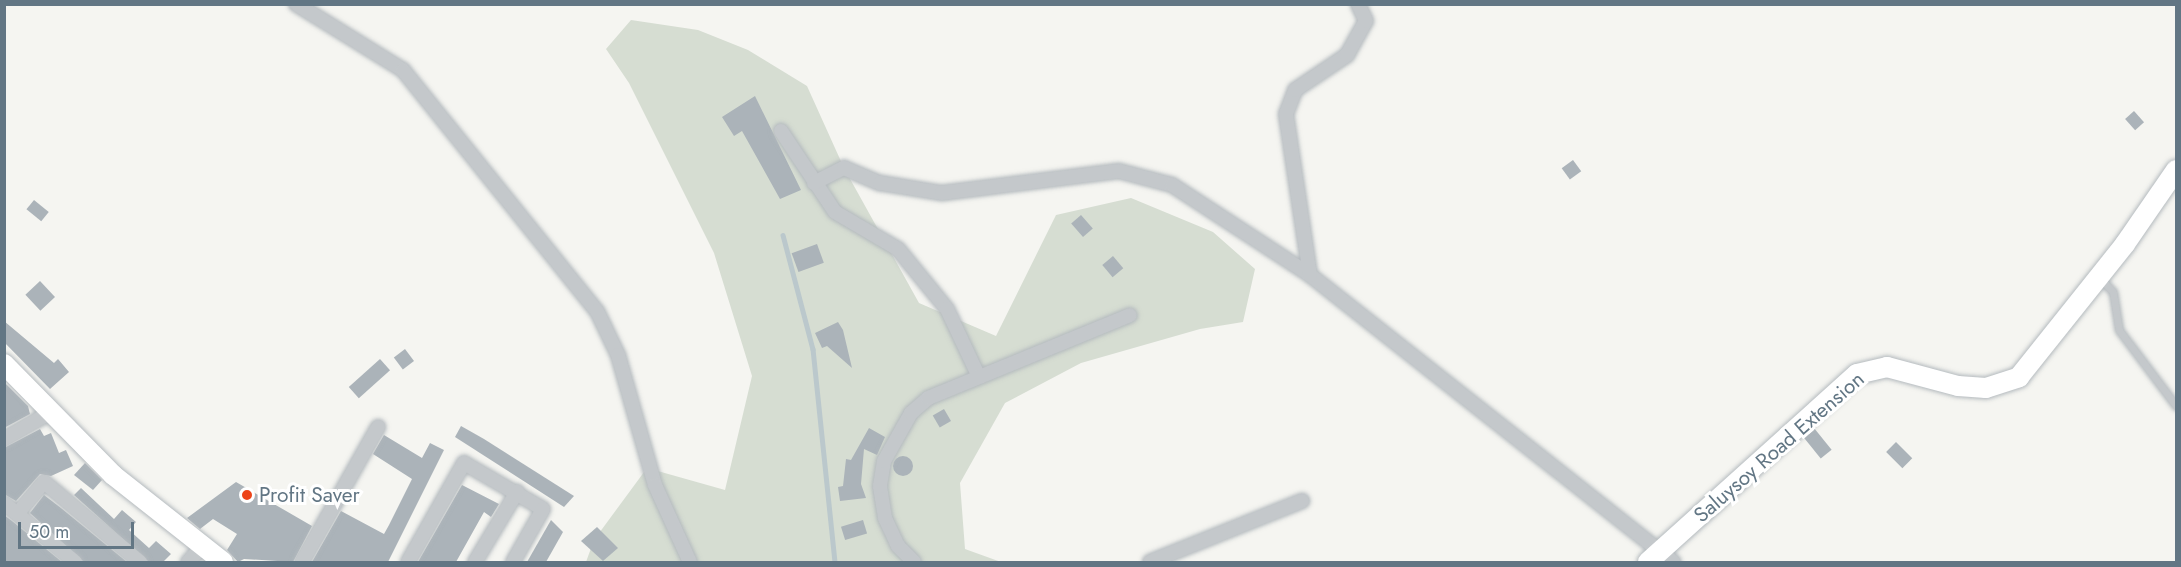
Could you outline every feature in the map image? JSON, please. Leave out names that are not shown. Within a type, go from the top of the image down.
[{"type":"main road","name":"Saluysoy Road Extension","points":[[1661,559],[1857,374],[1887,367],[1958,386],[2005,385],[2019,376],[2098,276],[2176,170]]},
{"type":"main road","points":[[4,364],[194,556],[223,562]]},
{"type":"street","points":[[296,4],[403,70],[597,311],[618,355],[655,485],[690,562]]},
{"type":"street","points":[[1310,275],[1286,114],[1295,90],[1347,55],[1366,21],[1358,4]]},
{"type":"street","points":[[781,131],[835,212],[898,249],[947,309],[980,377]]},
{"type":"street","points":[[814,183],[844,168],[880,183],[942,193],[1119,171],[1172,185],[1310,275],[1661,559]]},
{"type":"street","points":[[914,562],[898,546],[885,518],[880,486],[884,461],[911,413],[928,398],[1130,315]]},
{"type":"street","points":[[4,439],[51,412]]},
{"type":"street","points":[[302,562],[378,427]]},
{"type":"street","points":[[408,562],[464,462],[543,509],[513,562]]},
{"type":"street","points":[[17,514],[44,482],[141,562]]},
{"type":"street","points":[[475,562],[516,492]]},
{"type":"street","points":[[1150,562],[1302,501]]},
{"type":"street","points":[[4,503],[75,562]]},
{"type":"lane","points":[[2098,276],[2113,292],[2120,330],[2176,406]]},
{"type":"shaded area","points":[[631,20],[698,30],[748,50],[807,86],[844,168],[919,303],[996,336],[1056,215],[1131,198],[1213,232],[1255,269],[1243,322],[1200,329],[1081,363],[1005,403],[960,483],[965,549],[1001,562],[586,562],[594,540],[647,468],[725,490],[752,376],[714,253],[629,83],[606,49]]},
{"type":"building","points":[[755,96],[801,190],[780,199],[742,131],[734,136],[722,117]]},
{"type":"building","points":[[2134,111],[2144,122],[2135,130],[2125,119]]},
{"type":"building","points":[[1573,160],[1581,171],[1570,180],[1562,168]]},
{"type":"building","points":[[34,200],[49,212],[41,221],[26,209]]},
{"type":"building","points":[[1081,215],[1093,229],[1083,237],[1071,224]]},
{"type":"building","points":[[817,244],[824,263],[798,272],[792,253]]},
{"type":"building","points":[[1113,256],[1123,268],[1113,277],[1102,265]]},
{"type":"building","points":[[40,281],[55,297],[40,311],[25,295]]},
{"type":"building","points":[[4,321],[54,363],[58,359],[69,372],[50,389],[4,342]]},
{"type":"building","points":[[838,322],[843,330],[852,368],[827,346],[822,348],[815,333]]},
{"type":"building","points":[[405,349],[414,361],[403,369],[394,357]]},
{"type":"building","points":[[380,359],[390,370],[359,398],[349,387]]},
{"type":"building","points":[[4,382],[28,406],[30,414],[4,428]]},
{"type":"building","points":[[944,409],[951,421],[940,428],[933,416]]},
{"type":"building","points":[[461,426],[574,496],[564,507],[455,437]]},
{"type":"building","points":[[869,428],[885,437],[877,455],[864,449],[861,484],[866,498],[840,501],[838,487],[843,486],[846,459],[851,460]]},
{"type":"building","points":[[1814,428],[1832,450],[1821,459],[1803,437]]},
{"type":"building","points":[[40,429],[44,436],[51,433],[59,453],[66,450],[73,466],[51,476],[40,474],[16,501],[4,494],[4,448]]},
{"type":"building","points":[[384,435],[422,458],[430,443],[444,450],[388,562],[312,562],[341,511],[384,534],[412,479],[373,454]]},
{"type":"building","points":[[1896,442],[1912,458],[1902,468],[1886,452]]},
{"type":"building","points":[[903,456],[910,459],[913,466],[910,473],[903,476],[896,473],[893,466],[896,459]]},
{"type":"building","points":[[85,463],[102,480],[93,490],[74,475]]},
{"type":"building","points":[[236,482],[312,526],[293,562],[244,559],[238,562],[227,550],[237,534],[213,519],[200,529],[187,518]]},
{"type":"building","points":[[462,485],[499,504],[491,517],[484,512],[456,562],[418,562]]},
{"type":"building","points":[[81,488],[114,519],[122,510],[136,522],[129,530],[149,548],[156,541],[171,554],[163,562],[149,562],[74,495]]},
{"type":"building","points":[[44,495],[127,562],[84,562],[30,513]]},
{"type":"building","points":[[4,515],[12,521],[62,562],[4,562]]},
{"type":"building","points":[[551,520],[563,532],[546,562],[527,562]]},
{"type":"building","points":[[863,520],[867,533],[845,540],[841,527]]},
{"type":"building","points":[[597,527],[618,548],[603,561],[581,541]]},
{"type":"waterway","points":[[783,235],[813,349],[835,562]]},
{"type":"place","name":"Profit Saver","points":[[247,495]]}]
